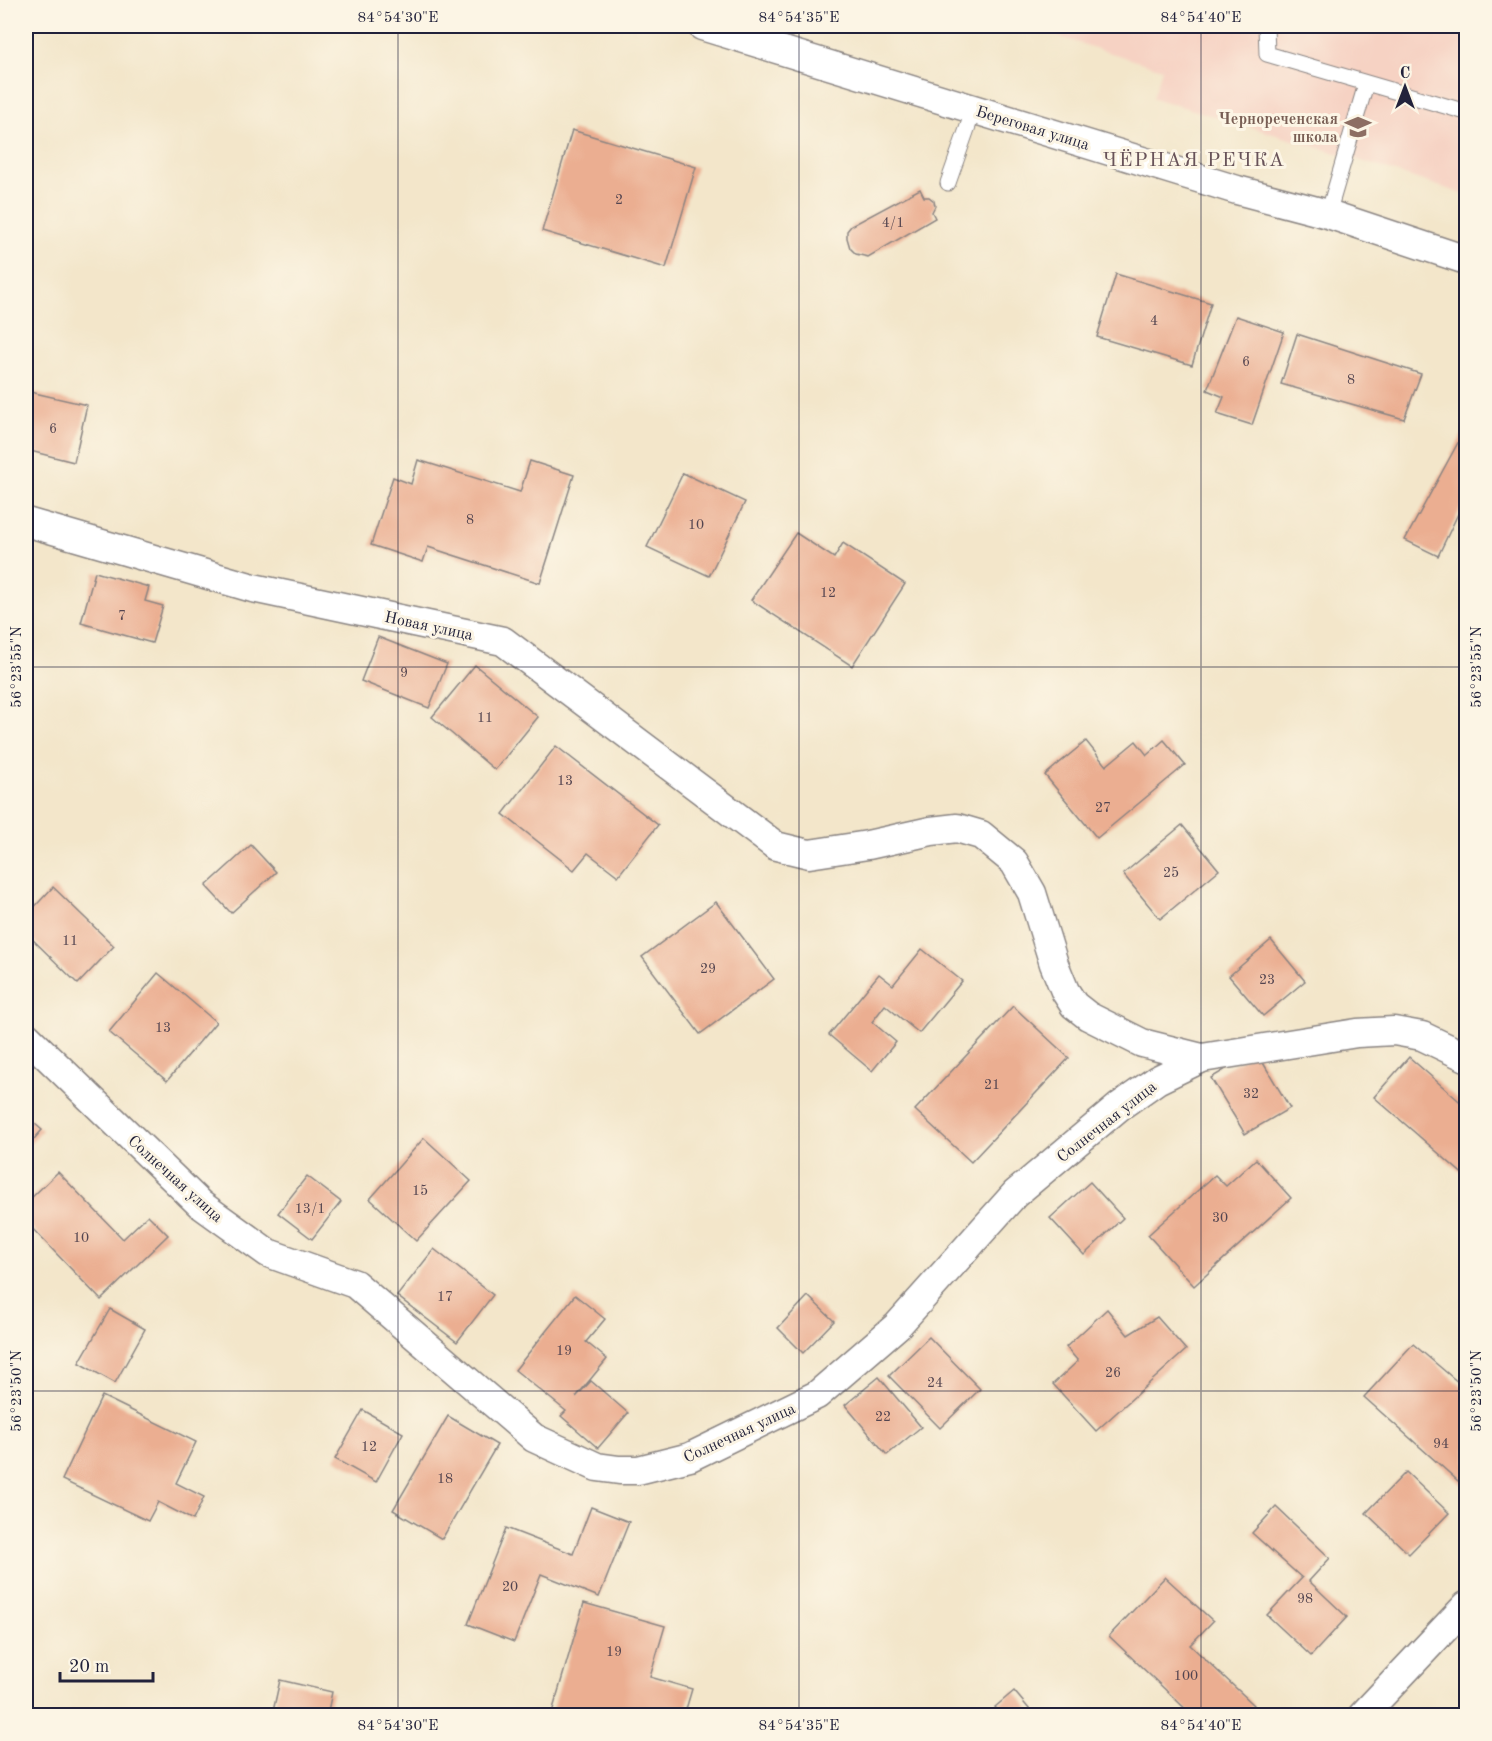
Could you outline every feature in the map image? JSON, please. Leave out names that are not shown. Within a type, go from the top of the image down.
[{"type":"street","name":"Береговая улица","points":[[702,26],[1237,190],[1328,214],[1467,260]]},
{"type":"street","name":"Новая улица","points":[[26,522],[253,588],[503,641],[776,846],[809,854],[957,828],[981,835],[1014,862],[1032,893],[1054,964],[1065,991],[1074,1005],[1088,1016],[1142,1043],[1202,1058]]},
{"type":"street","name":"Солнечная улица","points":[[26,1036],[200,1204],[268,1253],[355,1284],[534,1438],[597,1467],[619,1470],[638,1470],[690,1457],[817,1395],[897,1326],[1015,1194],[1157,1080],[1202,1058],[1357,1033],[1394,1031],[1422,1036],[1467,1057]]},
{"type":"street","points":[[1362,1716],[1467,1606]]},
{"type":"lane","points":[[1266,26],[1267,54],[1467,112]]},
{"type":"lane","points":[[1328,214],[1366,84]]},
{"type":"lane","points":[[948,183],[974,110]]},
{"type":"shaded area","name":"Чернореченская школа","points":[[1025,26],[1466,26],[1466,195],[1153,98],[1162,69]]},
{"type":"building","points":[[1437,26],[1466,26],[1466,34]]},
{"type":"building","points":[[572,130],[696,167],[666,268],[542,231]]},
{"type":"building","points":[[920,189],[924,197],[929,197],[934,201],[935,206],[932,212],[935,218],[868,257],[856,254],[850,248],[847,231],[851,226]]},
{"type":"building","points":[[1116,274],[1211,303],[1192,365],[1097,337]]},
{"type":"building","points":[[1236,316],[1284,332],[1252,425],[1217,414],[1224,397],[1207,390]]},
{"type":"building","points":[[1297,334],[1421,374],[1404,419],[1281,384]]},
{"type":"building","points":[[26,391],[87,405],[74,462],[26,450]]},
{"type":"building","points":[[1466,428],[1466,497],[1438,556],[1405,540]]},
{"type":"building","points":[[418,460],[520,492],[530,461],[574,475],[540,583],[428,547],[423,562],[371,545],[393,477],[411,484]]},
{"type":"building","points":[[683,473],[745,502],[709,576],[647,547]]},
{"type":"building","points":[[796,533],[834,558],[843,543],[905,584],[852,666],[751,600]]},
{"type":"building","points":[[95,572],[149,587],[145,601],[163,606],[152,643],[81,623]]},
{"type":"building","points":[[378,637],[447,664],[429,708],[361,681]]},
{"type":"building","points":[[475,665],[538,717],[495,770],[432,717]]},
{"type":"building","points":[[1164,740],[1185,765],[1097,838],[1045,775],[1086,741],[1106,766],[1136,741],[1147,755]]},
{"type":"building","points":[[556,746],[658,825],[618,876],[588,853],[574,870],[503,814]]},
{"type":"building","points":[[1182,825],[1219,870],[1160,919],[1123,874]]},
{"type":"building","points":[[251,845],[276,872],[231,913],[206,886]]},
{"type":"building","points":[[53,887],[114,946],[78,984],[26,933],[26,916]]},
{"type":"building","points":[[716,902],[774,979],[700,1034],[642,957]]},
{"type":"building","points":[[1271,940],[1305,981],[1263,1016],[1229,976]]},
{"type":"building","points":[[922,949],[962,981],[919,1033],[885,1005],[872,1022],[896,1042],[872,1071],[829,1035],[879,974],[893,985]]},
{"type":"building","points":[[158,973],[216,1022],[167,1081],[109,1032]]},
{"type":"building","points":[[1013,1006],[1069,1058],[971,1162],[915,1110]]},
{"type":"building","points":[[1256,1051],[1290,1108],[1245,1134],[1211,1078]]},
{"type":"building","points":[[1409,1057],[1466,1107],[1466,1177],[1374,1097]]},
{"type":"building","points":[[26,1116],[42,1130],[26,1148]]},
{"type":"building","points":[[424,1138],[471,1181],[416,1241],[370,1199]]},
{"type":"building","points":[[1256,1159],[1291,1198],[1194,1286],[1148,1235],[1215,1175],[1226,1186]]},
{"type":"building","points":[[58,1172],[123,1239],[148,1215],[168,1235],[101,1300],[26,1222],[26,1203]]},
{"type":"building","points":[[307,1176],[341,1202],[312,1239],[278,1213]]},
{"type":"building","points":[[1090,1182],[1123,1218],[1084,1255],[1050,1218]]},
{"type":"building","points":[[434,1249],[493,1295],[457,1342],[397,1296]]},
{"type":"building","points":[[575,1295],[605,1319],[586,1342],[607,1359],[576,1397],[591,1381],[628,1413],[598,1448],[561,1416],[566,1411],[515,1370]]},
{"type":"building","points":[[808,1296],[834,1321],[803,1353],[778,1328]]},
{"type":"building","points":[[110,1309],[145,1329],[115,1383],[79,1363]]},
{"type":"building","points":[[1107,1309],[1128,1335],[1157,1317],[1186,1350],[1096,1431],[1053,1384],[1078,1361],[1066,1347]]},
{"type":"building","points":[[929,1337],[980,1389],[940,1428],[889,1376]]},
{"type":"building","points":[[1413,1344],[1466,1389],[1466,1488],[1364,1397]]},
{"type":"building","points":[[879,1377],[921,1427],[887,1455],[845,1405]]},
{"type":"building","points":[[102,1396],[196,1442],[176,1483],[204,1497],[193,1520],[158,1502],[148,1521],[62,1480]]},
{"type":"building","points":[[363,1410],[403,1433],[376,1482],[335,1459]]},
{"type":"building","points":[[448,1416],[497,1445],[442,1539],[393,1510]]},
{"type":"building","points":[[1406,1472],[1449,1513],[1409,1554],[1366,1513]]},
{"type":"building","points":[[591,1507],[629,1522],[599,1597],[541,1574],[514,1642],[468,1624],[506,1528],[573,1554]]},
{"type":"building","points":[[1276,1507],[1330,1558],[1309,1581],[1347,1617],[1311,1656],[1267,1615],[1302,1578],[1252,1533]]},
{"type":"building","points":[[1165,1577],[1213,1621],[1190,1645],[1254,1705],[1243,1716],[1193,1716],[1109,1636]]},
{"type":"building","points":[[584,1603],[665,1626],[650,1677],[692,1689],[684,1716],[551,1716]]},
{"type":"building","points":[[280,1680],[332,1692],[327,1716],[272,1716]]},
{"type":"building","points":[[1014,1691],[1035,1716],[1002,1716],[995,1707]]},
{"type":"building","points":[[70,1711],[96,1714],[96,1716],[70,1716]]},
{"type":"place","name":"Чернореченская школа","points":[[1358,127]]},
{"type":"district","name":"ЧЁРНАЯ РЕЧКА","points":[[1194,159]]}]
